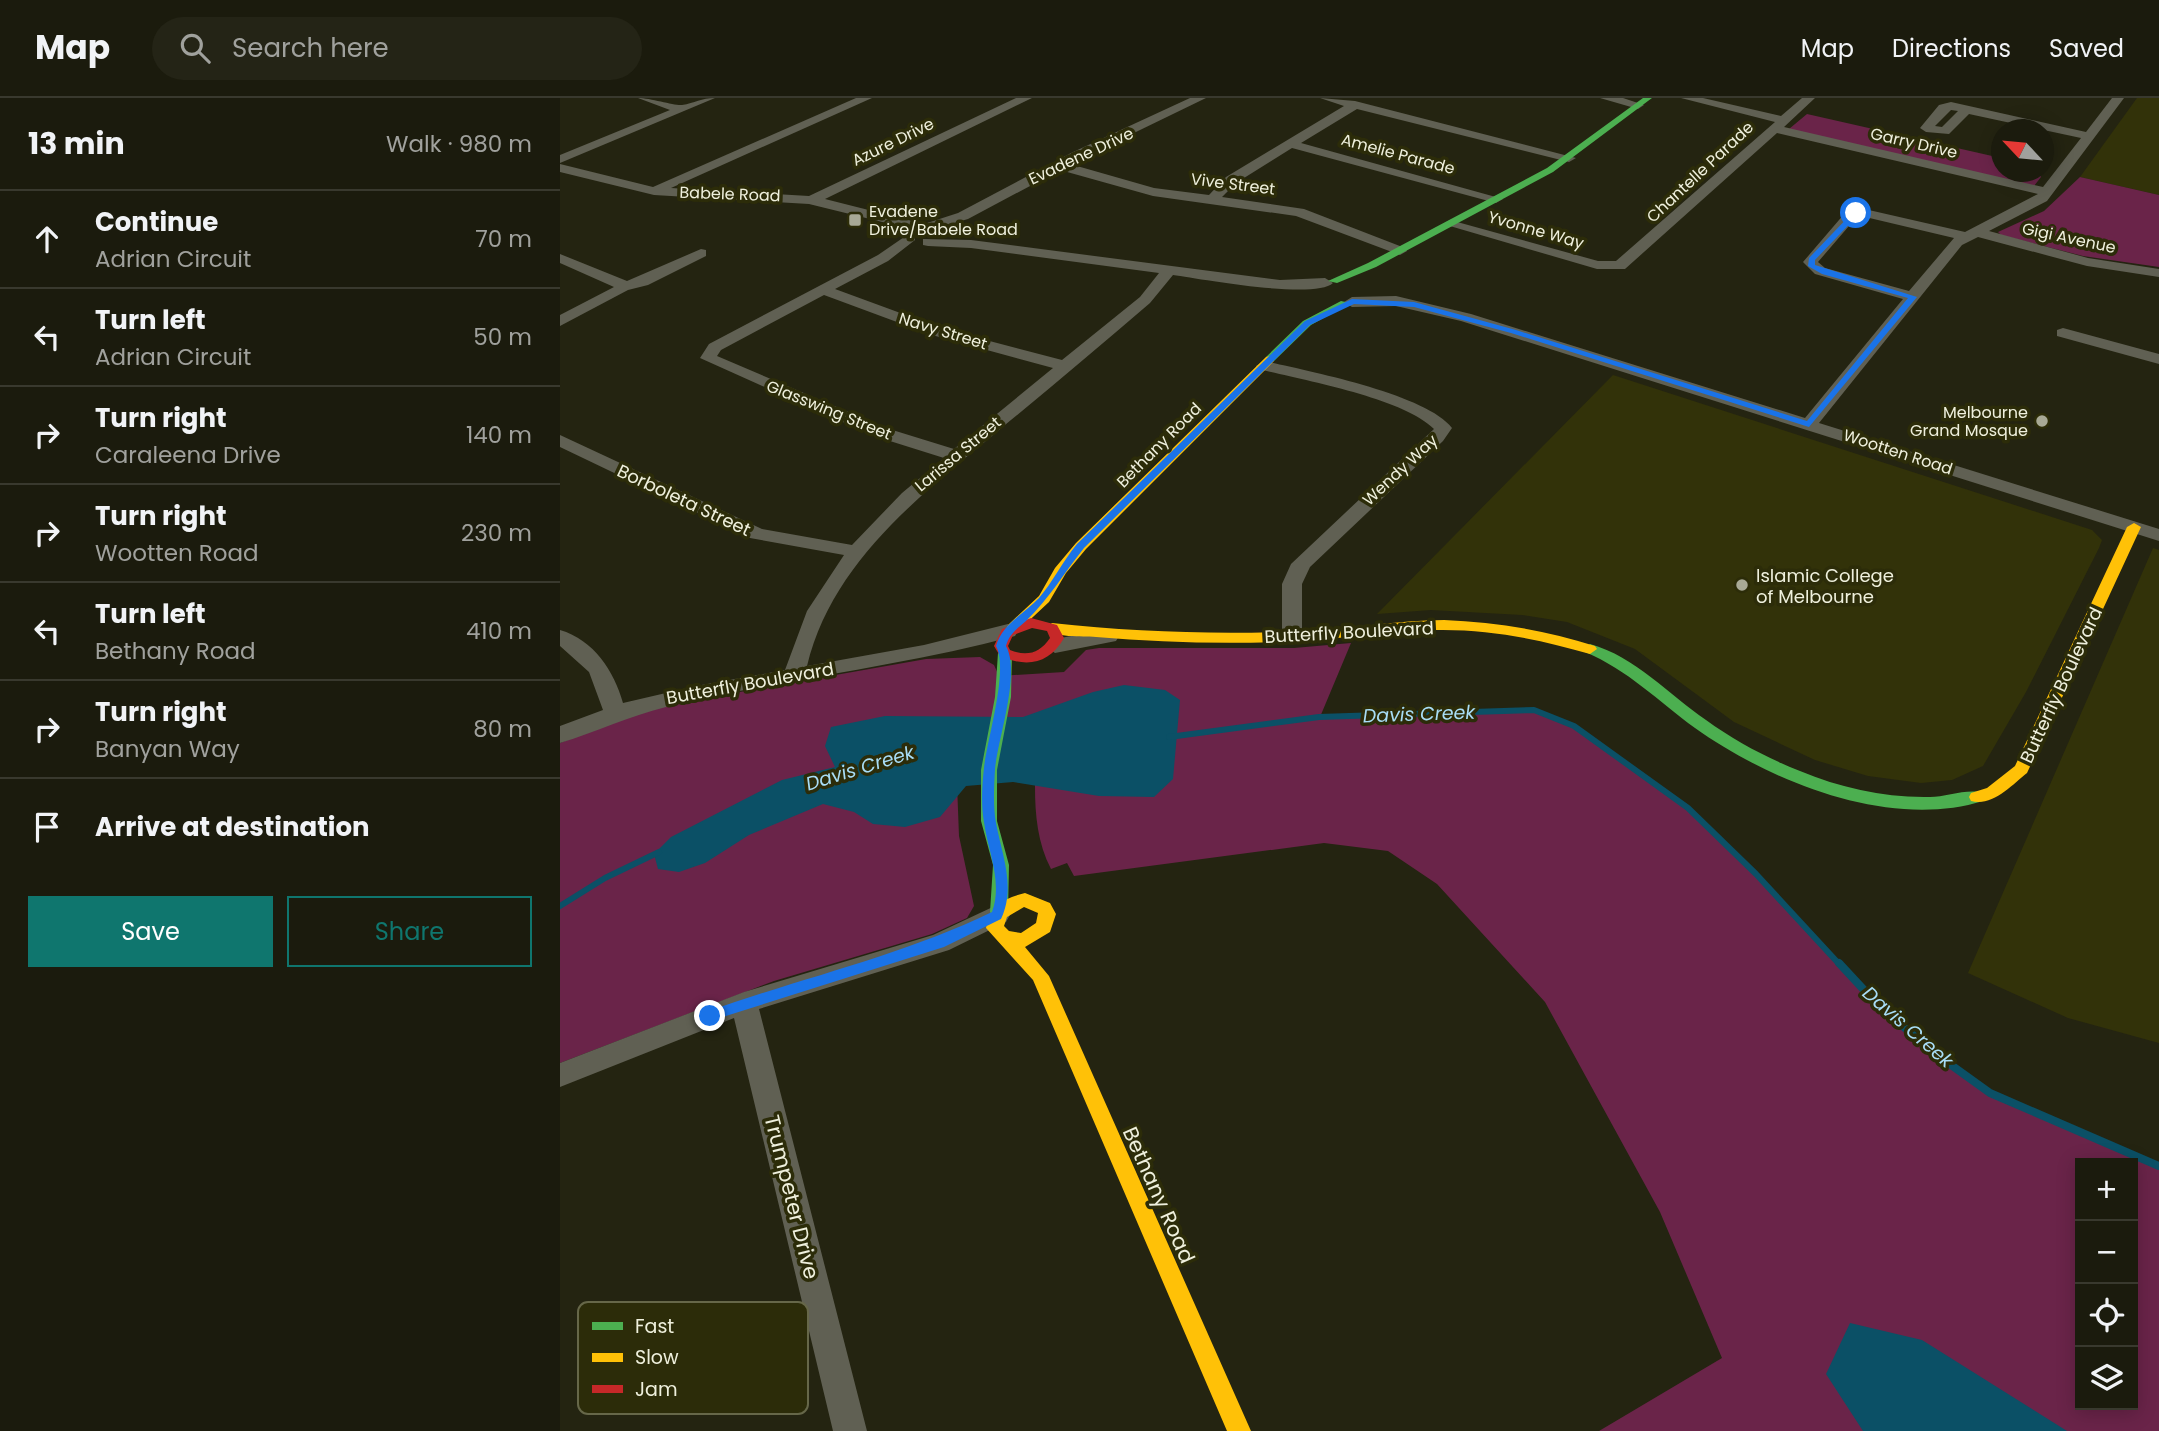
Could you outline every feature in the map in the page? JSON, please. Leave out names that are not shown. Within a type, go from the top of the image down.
[{"type":"street","points":[[644,98],[678,104]]},
{"type":"street","points":[[560,149],[678,104],[709,98]]},
{"type":"street","points":[[654,191],[866,98]]},
{"type":"street","name":"Azure Drive","points":[[812,200],[1026,98]]},
{"type":"street","name":"Evadene Drive","points":[[708,355],[715,347],[1058,165],[1200,98]]},
{"type":"street","points":[[1326,98],[1569,158]]},
{"type":"street","points":[[1606,98],[1643,102]]},
{"type":"street","name":"Garry Drive","points":[[1687,98],[1778,124],[2047,192]]},
{"type":"street","name":"Chantelle Parade","points":[[1612,267],[1627,262],[1809,98]]},
{"type":"street","points":[[1809,424],[1968,234],[2019,212],[2047,192],[2118,98]]},
{"type":"street","points":[[1324,290],[1569,158],[1643,102]]},
{"type":"street","points":[[560,158],[678,104]]},
{"type":"street","points":[[1213,199],[1228,183],[1355,105]]},
{"type":"street","points":[[1966,110],[2089,136]]},
{"type":"street","name":"Amelie Parade","points":[[1291,144],[1496,199]]},
{"type":"street","name":"Babele Road","points":[[560,158],[566,169],[607,182],[654,191],[762,194],[812,200],[927,235],[971,244],[1324,290]]},
{"type":"street","name":"Vive Street","points":[[1058,165],[1146,191],[1299,212],[1400,251]]},
{"type":"street","name":"Gigi Avenue","points":[[1913,297],[1824,272],[1810,262],[1850,216],[1860,212],[1876,213],[2087,262],[2159,273]]},
{"type":"street","name":"Evadene Drive","points":[[944,233],[963,216]]},
{"type":"street","name":"Babele Road","points":[[888,222],[910,237]]},
{"type":"street","name":"Yvonne Way","points":[[1450,224],[1612,267]]},
{"type":"street","points":[[910,237],[917,242],[927,235],[944,233]]},
{"type":"street","name":"Babele Road","points":[[944,233],[971,244]]},
{"type":"street","name":"Evadene Drive","points":[[883,258],[910,237]]},
{"type":"street","points":[[560,258],[622,285],[643,282],[701,253]]},
{"type":"street","points":[[1354,295],[1372,265]]},
{"type":"street","name":"Larissa Street","points":[[794,676],[802,646],[817,611],[855,551],[896,508],[1145,300],[1170,270]]},
{"type":"street","points":[[560,321],[611,296],[622,285]]},
{"type":"street","name":"Navy Street","points":[[823,290],[938,332],[1066,366]]},
{"type":"street","points":[[1324,290],[1354,295]]},
{"type":"street","points":[[1324,290],[1354,295]]},
{"type":"street","name":"Bethany Road","points":[[1307,323],[1324,290]]},
{"type":"street","name":"Bethany Road","points":[[1008,640],[1044,598],[1060,571],[1081,546],[1307,323],[1354,295]]},
{"type":"street","name":"Wootten Road","points":[[1354,295],[1465,317],[2159,535]]},
{"type":"street","points":[[2063,333],[2159,359]]},
{"type":"street","name":"Glasswing Street","points":[[708,355],[714,363],[880,432],[957,456]]},
{"type":"street","name":"Wendy Way","points":[[1264,366],[1389,401],[1434,417],[1443,428],[1437,437],[1301,564],[1292,584],[1292,636]]},
{"type":"street","name":"Borboleta Street","points":[[560,440],[757,534],[855,551]]},
{"type":"street","name":"Butterfly Boulevard","points":[[1048,639],[1112,635],[1292,636],[1410,625],[1519,634],[1564,641],[1614,660],[1719,737],[1786,771],[1892,802],[1924,805],[1957,803],[2002,787],[2013,780],[2026,761],[2134,527]]},
{"type":"street","points":[[1003,697],[1022,676],[1048,639],[1044,598]]},
{"type":"street","points":[[1002,926],[1001,865],[989,821],[989,769],[1003,697],[1008,640],[1031,623],[1048,639]]},
{"type":"street","points":[[560,637],[580,648],[599,668],[615,714]]},
{"type":"street","points":[[1008,640],[1020,659],[1048,639]]},
{"type":"street","name":"Butterfly Boulevard","points":[[560,735],[648,702],[709,688],[1008,640]]},
{"type":"street","points":[[560,1075],[744,1003],[940,943],[1002,926],[1032,937],[1044,927],[1044,908],[1014,885],[1001,865]]},
{"type":"street","points":[[1002,926],[1010,903],[1032,901]]},
{"type":"street","name":"Bethany Road","points":[[1002,926],[1040,976],[1239,1431]]},
{"type":"street","name":"Bethany Road","points":[[1040,976],[1044,927]]},
{"type":"street","name":"Trumpeter Drive","points":[[744,1003],[850,1431]]},
{"type":"shaded area","points":[[2137,98],[2159,98],[2159,195],[2080,177]]},
{"type":"shaded area","points":[[1807,114],[1991,156],[1991,176],[1789,129]]},
{"type":"shaded area","points":[[2080,177],[2159,195],[2159,267],[2083,256],[1998,232],[2044,211]]},
{"type":"shaded area","points":[[2017,182],[2037,182],[2034,186]]},
{"type":"shaded area","name":"Islamic College of Melbourne","points":[[1613,375],[2092,530],[2102,540],[2026,692],[1983,766],[1952,780],[1921,783],[1868,776],[1815,760],[1734,722],[1635,649],[1567,622],[1522,615],[1431,610],[1377,614]]},
{"type":"shaded area","points":[[2153,548],[2159,550],[2159,1043],[2068,1018],[1968,973]]},
{"type":"shaded area","points":[[1351,643],[1320,717],[1534,710],[1574,726],[1688,808],[1756,874],[1878,1005],[1933,1052],[1990,1093],[2159,1166],[2159,1431],[1599,1431],[1722,1358],[1660,1212],[1545,1002],[1437,884],[1388,851],[1324,843],[1074,876],[1067,863],[1051,869],[1037,823],[1036,744],[957,784],[959,836],[974,906],[967,918],[932,934],[774,981],[560,1063],[560,743],[649,708],[926,659],[980,657],[994,665],[999,676],[1064,672],[1086,650],[1294,648]]},
{"type":"water","points":[[1124,685],[1165,690],[1180,700],[1173,779],[1154,797],[1099,796],[1013,782],[966,786],[940,817],[905,827],[873,824],[854,812],[823,804],[749,835],[705,863],[679,872],[658,869],[654,854],[671,837],[782,780],[835,767],[825,746],[831,727],[885,716],[1023,717],[1093,692]]},
{"type":"water","points":[[1850,1323],[1922,1340],[2067,1431],[1863,1431],[1826,1374]]},
{"type":"waterway","name":"Davis Creek","points":[[1169,737],[1319,717],[1534,710],[1574,726],[1688,808],[1756,874],[1840,965]]},
{"type":"waterway","name":"Davis Creek","points":[[560,906],[605,878],[659,852]]},
{"type":"waterway","name":"Davis Creek","points":[[1839,963],[1878,1005],[1933,1052],[1990,1093],[2159,1166]]},
{"type":"traffic: fast","points":[[1333,281],[1372,265],[1550,170],[1648,98]]},
{"type":"traffic: fast","points":[[1270,359],[1307,323],[1345,303]]},
{"type":"traffic: fast","points":[[1590,649],[1634,672],[1728,743],[1795,776],[1870,799],[1908,804],[1944,803],[1977,797]]},
{"type":"traffic: fast","points":[[999,912],[1001,865],[989,821],[989,770],[1003,697],[1005,653]]},
{"type":"traffic: slow","points":[[1014,627],[1044,599],[1060,571],[1081,546],[1270,359]]},
{"type":"traffic: slow","points":[[1977,797],[1993,792],[2021,769],[2134,527]]},
{"type":"traffic: slow","points":[[1052,628],[1147,636],[1242,638],[1444,625],[1519,631],[1590,649]]},
{"type":"traffic: slow","points":[[1025,900],[1044,908],[1047,914],[1044,927],[1024,940],[1004,938],[995,928],[998,917],[1008,906],[1025,900]]},
{"type":"traffic: slow","points":[[1008,939],[1040,976],[1239,1431]]},
{"type":"traffic: jam","points":[[1031,623],[1052,628],[1057,638],[1053,645],[1035,658],[1020,658],[1005,653],[1001,646],[1007,632],[1031,623]]},
{"type":"place","name":"Evadene Drive/Babele Road","points":[[855,220]]},
{"type":"place","name":"Melbourne Grand Mosque","points":[[2042,421]]},
{"type":"place","name":"Islamic College of Melbourne","points":[[1742,585]]},
{"type":"route","points":[[710,1016],[820,978],[940,943],[997,915],[1002,903],[1001,865],[989,821],[989,769],[1003,697],[1005,653],[1001,641],[1004,635],[1044,598],[1060,571],[1081,546],[1307,323],[1345,303],[1395,301],[1414,304],[1514,331],[1809,424],[1913,297],[1824,272],[1812,266],[1810,262],[1850,216],[1856,213]]}]
